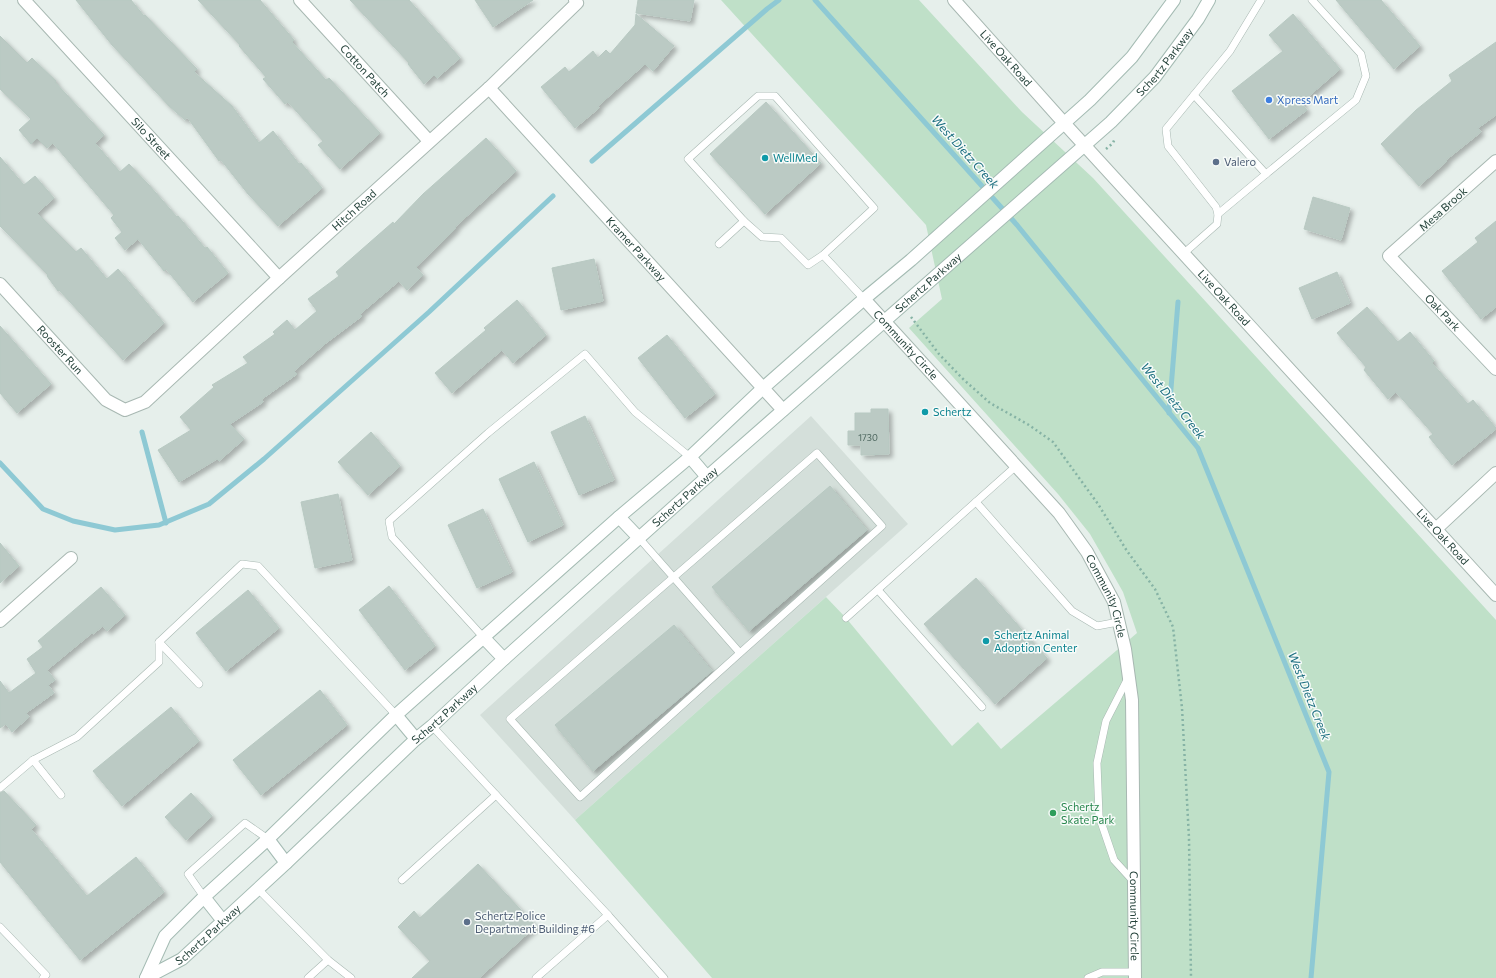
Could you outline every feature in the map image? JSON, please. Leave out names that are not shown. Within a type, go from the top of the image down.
[{"type":"street","name":"Silo Street","points":[[24,0],[279,278]]},
{"type":"street","name":"Cotton Patch","points":[[300,0],[429,141]]},
{"type":"street","name":"Live Oak Road","points":[[954,0],[1084,146],[1496,595]]},
{"type":"street","name":"Schertz Parkway","points":[[1174,0],[1132,57],[1090,100],[912,260],[864,299],[763,388],[690,457],[619,517],[396,715],[268,839],[204,897],[165,936],[146,978],[161,975],[182,959],[286,863],[416,739],[638,538],[1111,122],[1155,77],[1198,19],[1209,0]]},
{"type":"street","name":"Hitch Road","points":[[125,410],[145,402],[429,141],[489,88],[576,2]]},
{"type":"street","name":"Kramer Parkway","points":[[489,88],[783,410]]},
{"type":"street","name":"Mesa Brook","points":[[1390,256],[1496,161]]},
{"type":"street","name":"Oak Park","points":[[1390,256],[1496,369]]},
{"type":"street","name":"Rooster Run","points":[[0,284],[106,400],[125,410]]},
{"type":"street","name":"Community Circle","points":[[864,299],[1059,513],[1087,552],[1114,602],[1125,649],[1132,700],[1135,975]]},
{"type":"street","points":[[690,457],[707,477]]},
{"type":"street","points":[[1436,529],[1496,474]]},
{"type":"street","points":[[619,517],[638,538]]},
{"type":"street","points":[[0,621],[71,558]]},
{"type":"street","points":[[484,638],[504,659]]},
{"type":"street","points":[[396,715],[416,739]]},
{"type":"street","points":[[268,839],[286,863]]},
{"type":"street","points":[[204,897],[223,921]]},
{"type":"lane","points":[[1183,254],[1217,224],[1218,214],[1216,207],[1168,146],[1166,129],[1230,51],[1261,0]]},
{"type":"lane","points":[[1218,214],[1356,100],[1366,76],[1361,54],[1312,0]]},
{"type":"lane","points":[[1194,95],[1266,174]]},
{"type":"lane","points":[[758,96],[775,96],[874,208],[823,255],[808,265],[781,238],[762,237],[744,221],[688,160],[758,96]]},
{"type":"lane","points":[[719,244],[744,221]]},
{"type":"lane","points":[[823,255],[864,299]]},
{"type":"lane","points":[[484,638],[392,537],[389,521],[488,433],[585,354],[635,412],[690,457]]},
{"type":"lane","points":[[817,452],[882,526],[740,653],[580,797],[510,719],[817,452]]},
{"type":"lane","points":[[846,618],[1016,466]]},
{"type":"lane","points":[[976,502],[1072,611],[1097,626],[1118,622]]},
{"type":"lane","points":[[638,538],[740,653]]},
{"type":"lane","points":[[0,788],[33,760],[77,738],[159,662],[159,642],[242,564],[258,566],[396,715]]},
{"type":"lane","points":[[878,590],[982,707]]},
{"type":"lane","points":[[159,642],[199,684]]},
{"type":"lane","points":[[1129,676],[1106,721],[1097,763],[1099,816],[1114,860],[1134,882]]},
{"type":"lane","points":[[432,726],[608,915],[664,978]]},
{"type":"lane","points":[[33,760],[61,795]]},
{"type":"lane","points":[[402,880],[496,795]]},
{"type":"lane","points":[[204,897],[188,874],[245,823],[268,839]]},
{"type":"lane","points":[[258,889],[328,960],[351,978]]},
{"type":"lane","points":[[536,978],[608,915]]},
{"type":"lane","points":[[0,927],[46,975],[42,978]]},
{"type":"lane","points":[[308,978],[328,960]]},
{"type":"lane","points":[[1088,978],[1102,972],[1135,975]]},
{"type":"shaded area","points":[[811,416],[908,524],[575,820],[480,715]]},
{"type":"green space","points":[[721,0],[919,0],[1022,112],[1093,178],[1496,620],[1496,978],[712,978],[575,820],[826,597],[846,618],[952,746],[978,722],[1001,749],[1137,633],[1123,592],[1090,534],[1058,494],[909,328],[942,299],[926,225]]},
{"type":"building","points":[[76,0],[131,0],[144,16],[145,15],[197,69],[194,72],[232,106],[259,143],[273,131],[299,164],[301,163],[322,188],[278,226],[248,194],[221,160],[219,161],[187,117],[185,120],[169,106],[112,45]]},
{"type":"building","points":[[198,0],[260,0],[294,40],[292,42],[326,80],[329,78],[380,133],[340,169],[318,145],[323,141],[288,102],[285,104],[263,79],[266,77],[239,46],[240,45]]},
{"type":"building","points":[[350,0],[409,0],[460,58],[437,78],[434,75],[424,84],[408,64],[409,63]]},
{"type":"building","points":[[475,0],[533,0],[493,27]]},
{"type":"building","points":[[638,0],[694,0],[690,21],[636,13]]},
{"type":"building","points":[[1336,0],[1381,0],[1420,46],[1394,69]]},
{"type":"building","points":[[636,14],[674,46],[653,71],[645,64],[598,106],[599,108],[575,128],[541,87],[565,67],[569,72],[593,51],[598,58],[606,50],[610,54],[635,25]]},
{"type":"building","points":[[1293,14],[1340,69],[1301,103],[1307,110],[1269,139],[1232,91],[1283,51],[1269,35]]},
{"type":"building","points":[[0,36],[27,63],[32,58],[56,81],[55,82],[104,135],[95,143],[120,172],[129,164],[177,217],[178,216],[205,248],[207,247],[228,273],[193,302],[166,269],[164,271],[138,239],[125,250],[115,238],[122,232],[111,218],[114,215],[53,143],[47,148],[37,138],[31,144],[19,130],[31,119],[0,89]]},
{"type":"building","points":[[1496,42],[1496,115],[1478,128],[1481,132],[1446,160],[1447,161],[1419,186],[1381,144],[1416,110],[1452,81],[1449,75]]},
{"type":"building","name":"WellMed","points":[[766,102],[821,163],[765,214],[710,154]]},
{"type":"building","points":[[486,138],[516,171],[455,227],[456,228],[416,267],[423,275],[407,290],[399,281],[360,314],[362,316],[326,343],[294,371],[297,374],[262,399],[263,402],[230,424],[244,439],[219,461],[217,459],[179,482],[158,450],[191,430],[180,417],[214,387],[212,385],[248,363],[243,357],[275,334],[273,332],[287,320],[295,330],[317,311],[308,299],[339,276],[336,272],[393,222],[394,224],[423,194]]},
{"type":"building","points":[[0,157],[24,185],[35,176],[54,198],[37,213],[76,252],[81,248],[107,279],[118,269],[164,323],[123,360],[59,290],[58,291],[47,276],[48,275],[0,226]]},
{"type":"building","points":[[1313,197],[1350,208],[1341,240],[1304,229]]},
{"type":"building","points":[[1496,221],[1496,307],[1481,319],[1442,271],[1478,242],[1475,238]]},
{"type":"building","points":[[594,259],[603,301],[561,310],[552,268]]},
{"type":"building","points":[[1337,272],[1350,303],[1312,319],[1299,288]]},
{"type":"building","points":[[517,300],[546,335],[513,363],[502,350],[452,393],[435,373],[486,330],[484,328]]},
{"type":"building","points":[[1367,307],[1398,342],[1410,332],[1434,361],[1432,363],[1468,404],[1473,400],[1496,428],[1452,465],[1429,437],[1433,434],[1396,392],[1388,399],[1364,370],[1366,367],[1337,333]]},
{"type":"building","points":[[0,326],[51,384],[17,413],[0,393]]},
{"type":"building","points":[[667,335],[715,394],[685,418],[638,358]]},
{"type":"building","points":[[871,409],[888,409],[889,454],[861,455],[861,445],[848,445],[848,431],[855,431],[855,413],[871,413]]},
{"type":"building","points":[[585,416],[614,480],[579,495],[551,432]]},
{"type":"building","points":[[371,432],[400,466],[368,495],[338,462]]},
{"type":"building","points":[[534,462],[563,525],[528,542],[499,479]]},
{"type":"building","points":[[830,486],[867,530],[749,631],[712,587]]},
{"type":"building","points":[[338,494],[352,560],[315,568],[301,502]]},
{"type":"building","points":[[483,509],[512,572],[477,588],[448,525]]},
{"type":"building","points":[[0,543],[19,566],[0,583]]},
{"type":"building","name":"Schertz Animal Adoption Center","points":[[976,578],[1047,658],[995,704],[924,624]]},
{"type":"building","points":[[389,586],[435,646],[405,670],[359,610]]},
{"type":"building","points":[[101,587],[125,615],[107,631],[103,626],[93,634],[92,633],[47,670],[55,680],[48,685],[54,693],[26,713],[29,717],[12,732],[6,724],[0,728],[0,681],[9,693],[36,673],[27,659],[43,647],[38,641]]},
{"type":"building","points":[[248,590],[279,628],[226,671],[196,633]]},
{"type":"building","points":[[674,625],[712,671],[593,771],[555,725]]},
{"type":"building","points":[[320,690],[347,725],[261,795],[233,760]]},
{"type":"building","points":[[171,707],[199,741],[122,806],[93,771]]},
{"type":"building","points":[[4,791],[36,825],[31,829],[87,896],[136,857],[164,892],[80,960],[0,862],[0,793]]},
{"type":"building","points":[[191,793],[212,816],[186,840],[165,817]]},
{"type":"building","name":"Schertz Police Department Building #6","points":[[478,864],[536,926],[479,978],[412,978],[430,961],[398,927],[414,911],[420,918]]},
{"type":"waterway","points":[[592,161],[779,0]]},
{"type":"waterway","name":"West Dietz Creek","points":[[815,0],[1017,225],[1198,448],[1329,772],[1311,978]]},
{"type":"waterway","points":[[0,463],[43,509],[73,521],[115,530],[159,525],[209,504],[264,459],[429,312],[553,196]]},
{"type":"waterway","points":[[1169,413],[1178,302]]},
{"type":"waterway","points":[[142,432],[166,523]]},
{"type":"place","name":"Xpress Mart","points":[[1269,100]]},
{"type":"place","name":"WellMed","points":[[765,158]]},
{"type":"place","name":"Valero","points":[[1216,162]]},
{"type":"place","name":"Schertz","points":[[925,412]]},
{"type":"place","name":"Schertz Animal Adoption Center","points":[[986,641]]},
{"type":"place","name":"Schertz Skate Park","points":[[1053,813]]},
{"type":"place","name":"Schertz Police Department Building #6","points":[[467,922]]}]
